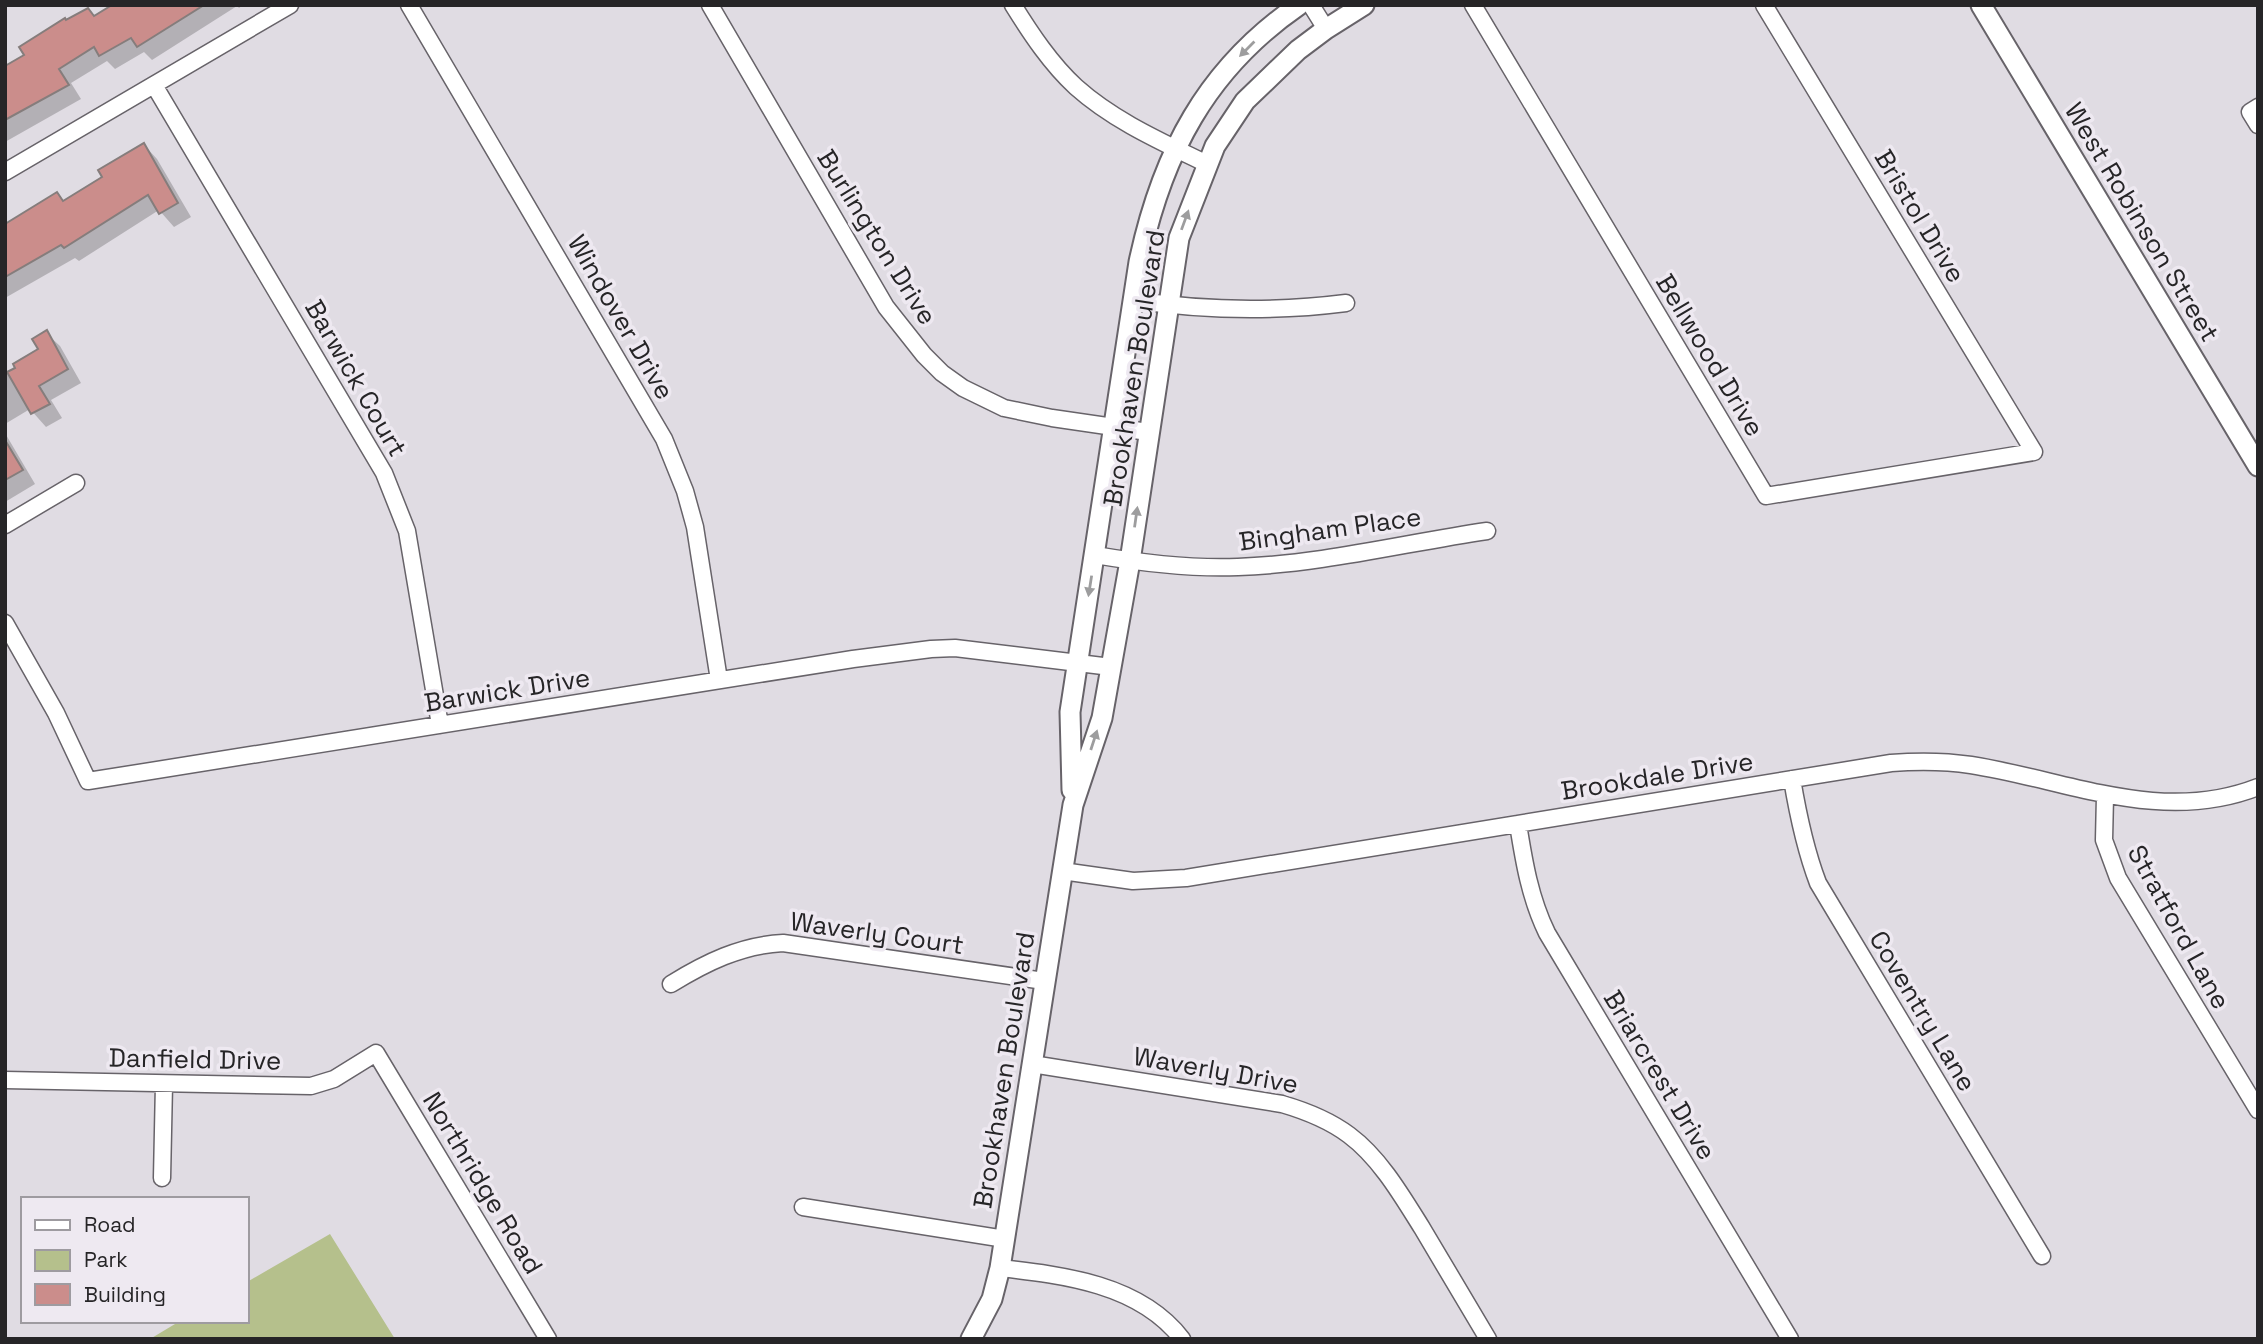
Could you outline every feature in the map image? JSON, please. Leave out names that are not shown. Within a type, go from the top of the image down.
[{"type":"street","points":[[5,172],[290,5]]},
{"type":"street","name":"Windover Drive","points":[[409,5],[664,439],[685,491],[695,527],[719,680]]},
{"type":"street","name":"Burlington Drive","points":[[710,5],[881,298],[905,334],[942,373],[963,388],[1004,408],[1148,432]]},
{"type":"street","points":[[1013,5],[1045,51],[1076,87],[1117,117],[1208,164]]},
{"type":"street","name":"Brookhaven Boulevard","points":[[1073,805],[1069,712],[1133,300],[1149,216],[1175,148],[1209,90],[1266,30],[1299,5]]},
{"type":"street","points":[[1311,5],[1326,29]]},
{"type":"street","name":"Brookhaven Boulevard","points":[[971,1339],[992,1300],[1000,1268],[1073,805],[1101,718],[1111,667],[1130,561],[1179,238],[1215,146],[1245,101],[1279,67],[1326,29],[1364,5]]},
{"type":"street","name":"Bellwood Drive","points":[[1474,5],[1766,496],[2034,452]]},
{"type":"street","name":"Bristol Drive","points":[[1764,5],[2034,452]]},
{"type":"street","name":"West Robinson Street","points":[[1981,5],[2258,466]]},
{"type":"street","name":"Barwick Court","points":[[154,85],[384,473],[401,510],[413,563],[440,725]]},
{"type":"street","points":[[1133,300],[1168,306],[1241,311],[1301,309],[1346,303]]},
{"type":"street","points":[[5,525],[76,483]]},
{"type":"street","name":"Bingham Place","points":[[1095,555],[1199,567],[1282,564],[1487,531]]},
{"type":"street","name":"Barwick Drive","points":[[5,623],[56,713],[88,781],[930,649],[973,650],[1111,667]]},
{"type":"street","name":"Brookdale Drive","points":[[1062,871],[1133,881],[1186,878],[1891,763],[1945,762],[1971,765],[2105,796],[2189,802],[2235,796],[2258,787]]},
{"type":"street","name":"Coventry Lane","points":[[1792,779],[1800,825],[1818,883],[2042,1256]]},
{"type":"street","name":"Stratford Lane","points":[[2105,796],[2105,840],[2118,878],[2258,1110]]},
{"type":"street","name":"Briarcrest Drive","points":[[1518,824],[1528,883],[1536,910],[1547,933],[1790,1339]]},
{"type":"street","name":"Waverly Court","points":[[670,984],[703,964],[750,947],[783,943],[1044,981]]},
{"type":"street","name":"Danfield Drive","points":[[5,1080],[310,1086],[334,1079],[376,1053]]},
{"type":"street","name":"Northridge Road","points":[[376,1053],[548,1339]]},
{"type":"street","name":"Waverly Drive","points":[[1032,1064],[1282,1104],[1307,1111],[1329,1123],[1350,1136],[1367,1152],[1401,1195],[1488,1339]]},
{"type":"street","points":[[162,1178],[164,1084]]},
{"type":"street","points":[[803,1207],[1005,1239]]},
{"type":"street","points":[[1000,1268],[1078,1280],[1123,1294],[1163,1319],[1182,1339]]},
{"type":"green space","points":[[330,1234],[395,1339],[150,1339],[177,1323],[248,1323],[248,1281]]},
{"type":"building","points":[[112,5],[204,5],[137,47],[131,38],[99,56],[94,47],[59,69],[69,85],[5,120],[5,66],[24,55],[19,47],[65,18],[66,20],[88,8],[94,16]]},
{"type":"building","points":[[144,143],[178,203],[159,214],[148,195],[64,248],[61,245],[5,277],[5,224],[57,192],[63,201],[102,177],[98,170]]},
{"type":"building","points":[[47,330],[68,369],[39,386],[50,404],[31,414],[7,372],[15,368],[13,364],[38,349],[32,339]]},
{"type":"building","points":[[5,440],[23,470],[5,480]]}]
